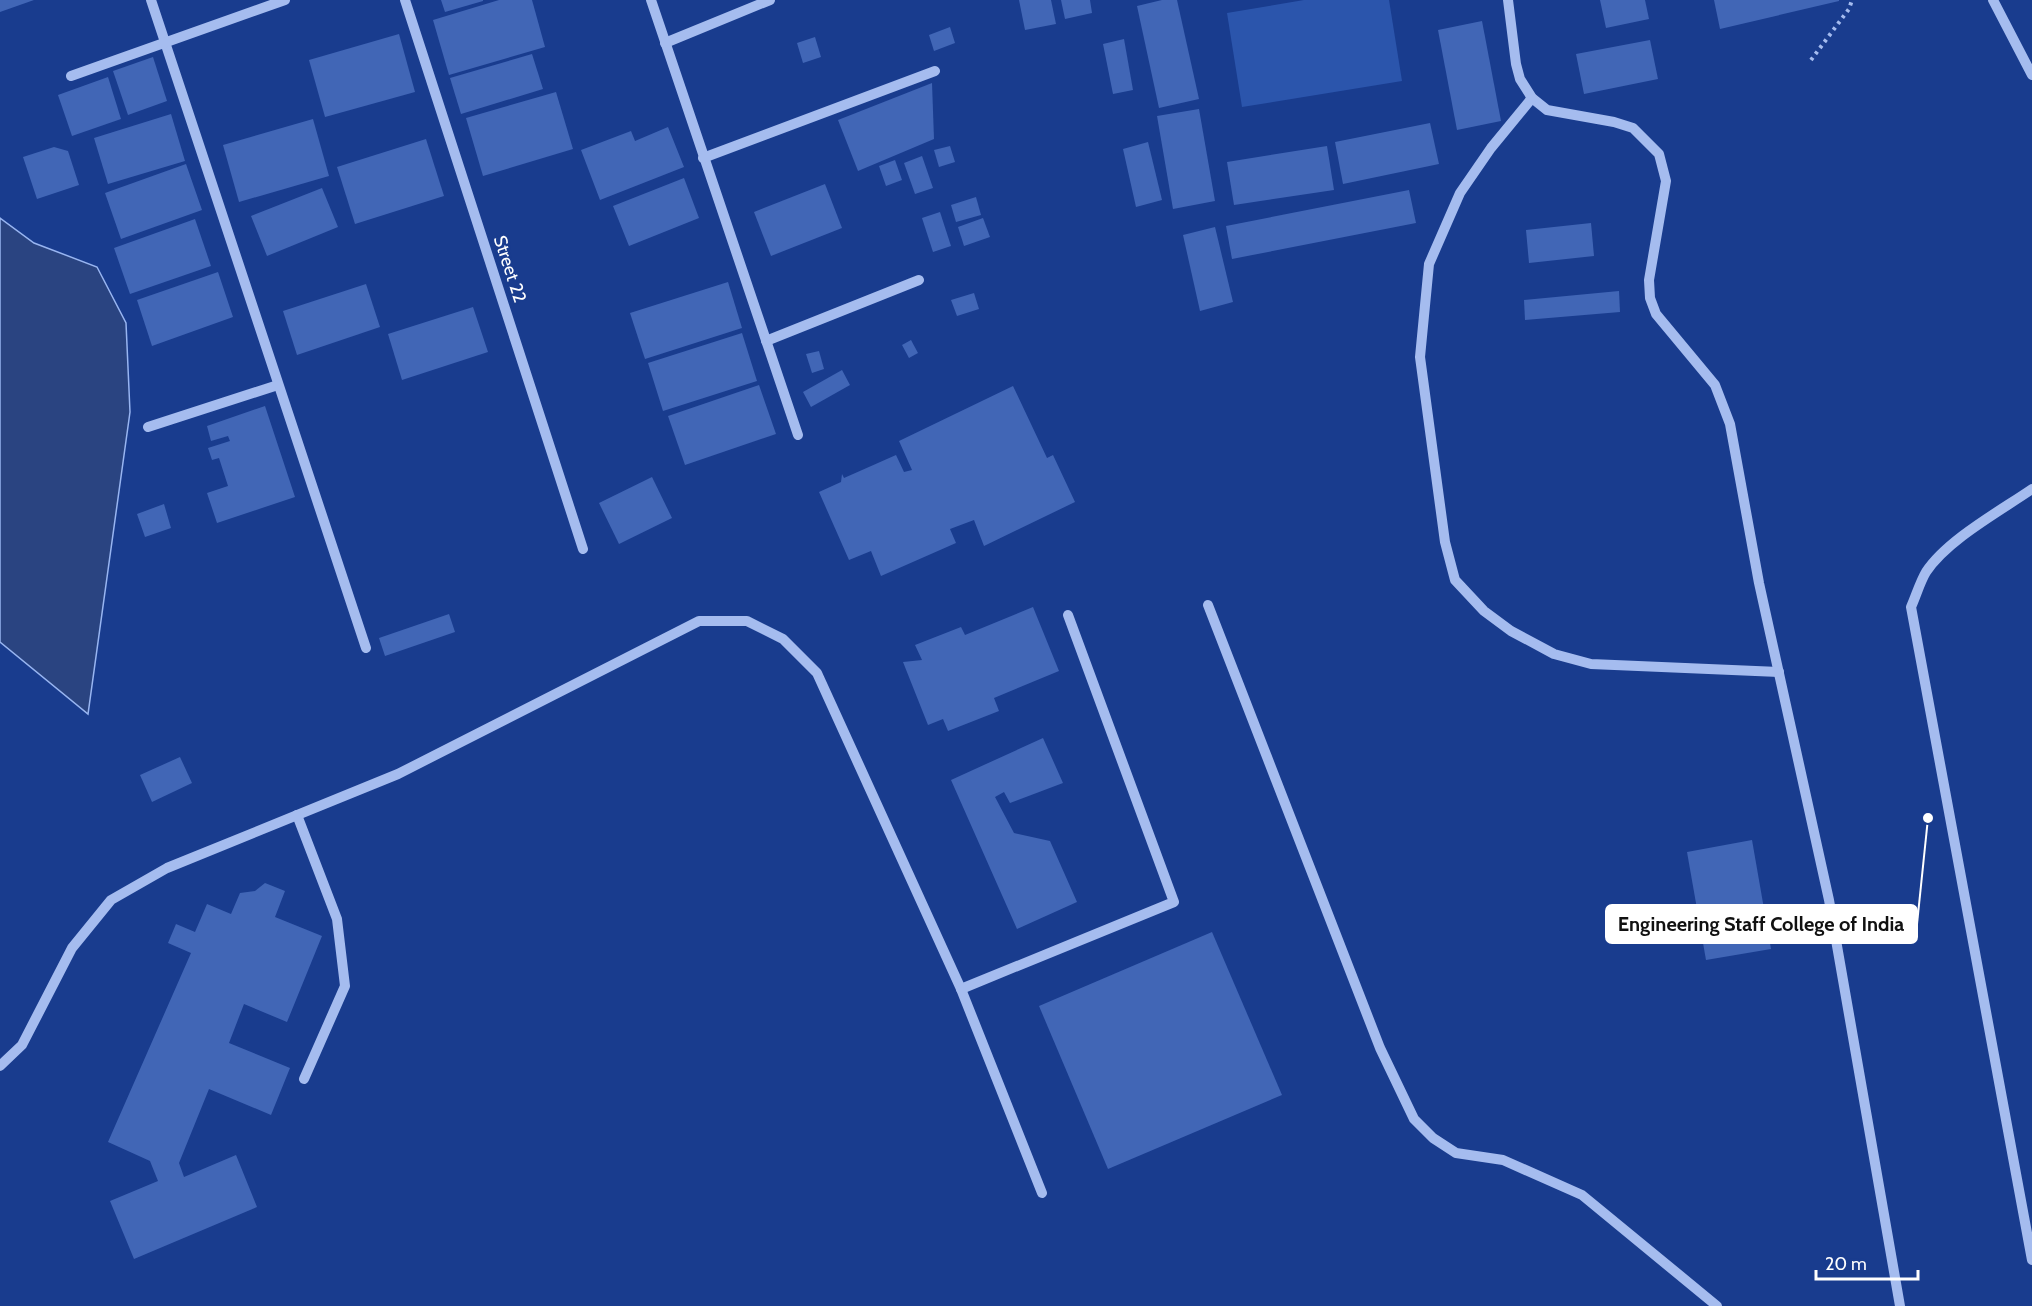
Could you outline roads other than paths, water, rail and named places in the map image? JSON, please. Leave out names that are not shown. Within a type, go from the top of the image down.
[{"type":"street","points":[[151,0],[366,648]]},
{"type":"street","points":[[71,76],[285,0]]},
{"type":"street","name":"Street 22","points":[[405,0],[583,549]]},
{"type":"street","points":[[651,0],[798,435]]},
{"type":"street","points":[[665,42],[770,0]]},
{"type":"street","points":[[1508,0],[1516,64],[1520,79],[1532,98],[1547,110],[1614,122],[1633,128],[1659,153],[1666,181],[1649,280],[1650,298],[1656,314],[1716,385],[1730,424],[1759,583],[1829,900],[1900,1306]]},
{"type":"street","points":[[1993,0],[2032,75]]},
{"type":"street","points":[[703,158],[935,71]]},
{"type":"street","points":[[1532,98],[1491,148],[1460,193],[1429,264],[1420,357],[1445,542],[1455,580],[1484,611],[1511,631],[1554,654],[1591,664],[1779,672]]},
{"type":"street","points":[[766,341],[919,280]]},
{"type":"street","points":[[148,427],[278,385]]},
{"type":"street","points":[[2032,489],[1974,528],[1946,551],[1926,573],[1911,607],[2032,1260]]},
{"type":"street","points":[[1208,605],[1380,1048],[1414,1119],[1432,1138],[1456,1153],[1503,1160],[1582,1195],[1717,1306]]},
{"type":"street","points":[[961,989],[1174,902],[1068,615]]},
{"type":"street","points":[[0,1066],[22,1045],[72,948],[111,900],[167,868],[398,774],[699,621],[747,621],[783,639],[817,673],[961,989],[1042,1193]]},
{"type":"street","points":[[297,815],[337,919],[345,986],[304,1079]]},
{"type":"place","name":"Engineering Staff College of India","points":[[1928,818]]}]
